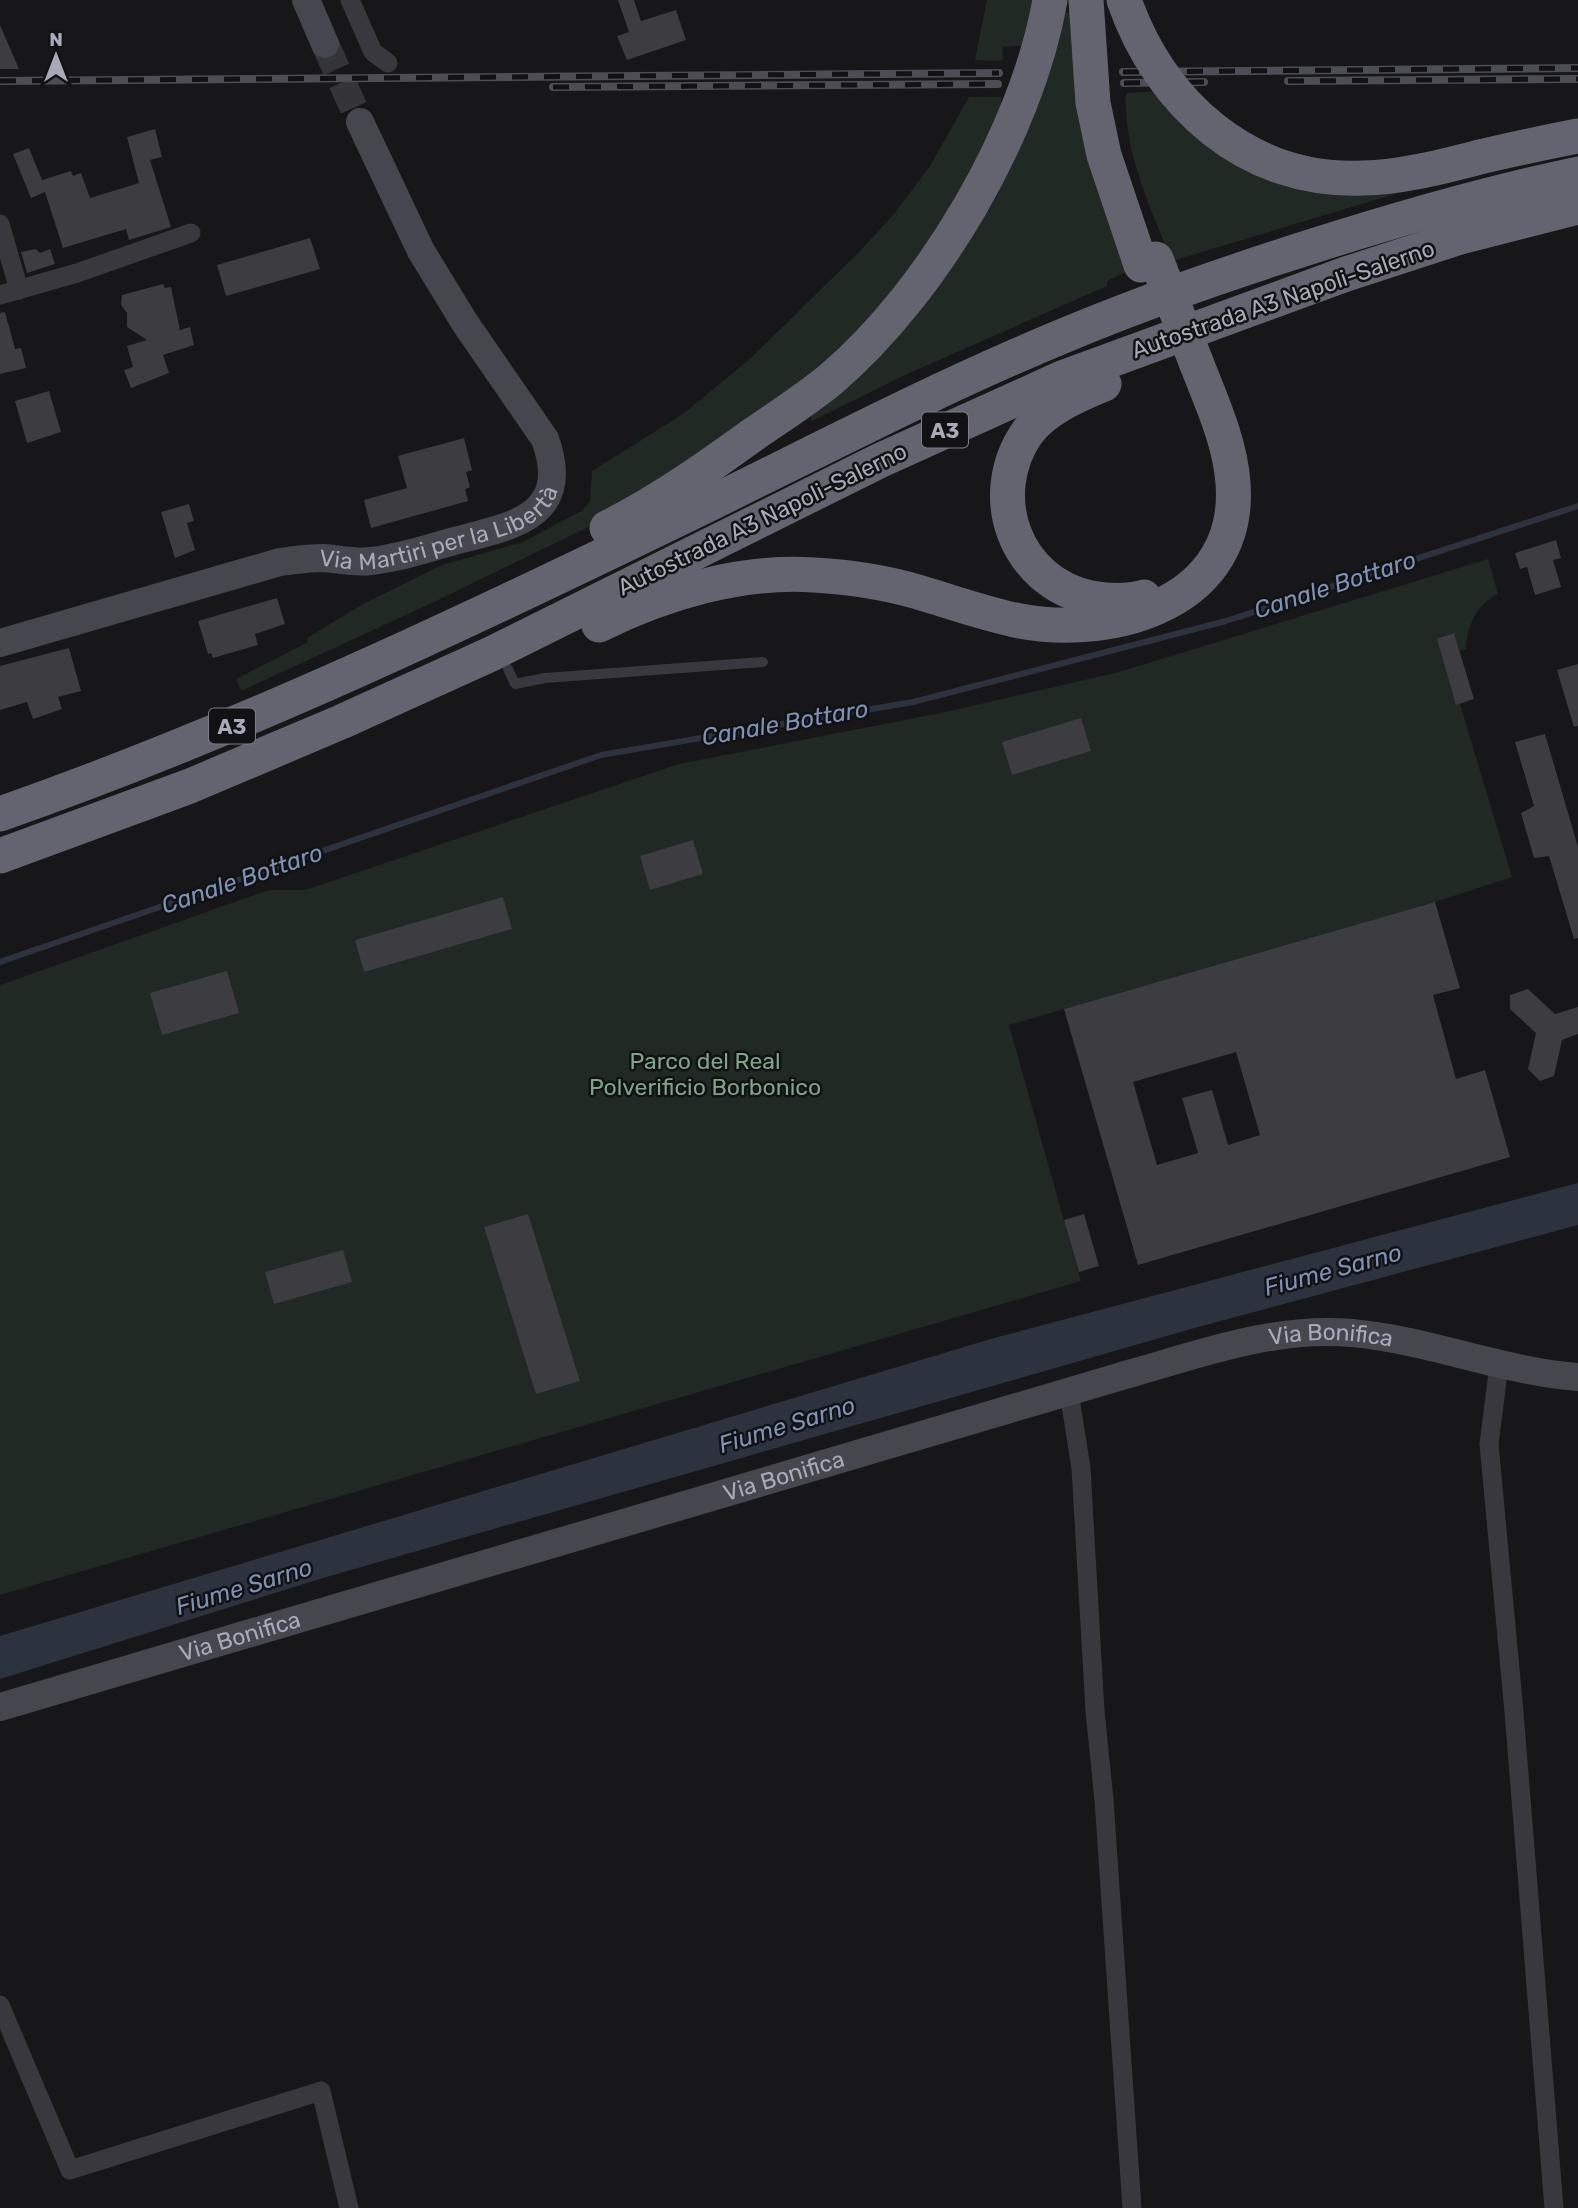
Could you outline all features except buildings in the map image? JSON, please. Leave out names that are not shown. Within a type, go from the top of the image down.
[{"type":"highway","points":[[374,664],[485,594],[644,509],[831,379],[864,347],[908,297],[942,252],[971,205],[1018,107],[1034,61],[1050,0]]},
{"type":"highway","points":[[341,722],[461,688],[642,606],[724,582],[763,576],[810,574],[862,579],[993,614],[1047,624],[1073,625],[1103,623],[1135,616],[1168,603],[1196,584],[1216,560],[1227,541],[1232,518],[1233,484],[1227,446],[1189,365],[1104,155],[1093,103],[1086,0]]},
{"type":"highway","points":[[1100,0],[1110,103],[1119,151],[1149,262]]},
{"type":"highway","points":[[1124,0],[1142,46],[1174,94],[1216,132],[1242,149],[1273,163],[1329,177],[1394,176],[1578,136]]},
{"type":"highway","name":"Autostrada A3 Napoli-Salerno","points":[[0,814],[195,742],[374,664],[708,505],[862,427],[1060,337],[1188,286],[1324,243],[1451,204],[1578,174]]},
{"type":"highway","points":[[1189,365],[1214,453],[1219,488],[1215,530],[1195,563],[1160,592],[1134,600],[1107,601],[1078,595],[1053,583],[1034,567],[1017,543],[1008,516],[1007,487],[1014,456],[1028,431],[1049,412],[1077,395],[1133,371],[1236,332],[1499,242],[1578,207]]},
{"type":"highway","name":"Autostrada A3 Napoli-Salerno","points":[[0,856],[190,786],[341,722],[503,648],[881,460],[1062,378],[1356,270],[1460,237],[1578,207]]},
{"type":"main road","points":[[306,0],[325,44]]},
{"type":"main road","name":"Via Martiri per la Libertà","points":[[0,643],[280,562],[322,558],[368,561],[417,551],[516,523],[532,514],[544,501],[551,484],[553,461],[545,439],[465,323],[421,251],[360,122]]},
{"type":"main road","name":"Via Bonifica","points":[[0,1707],[1250,1341],[1284,1335],[1350,1332],[1393,1338],[1540,1374],[1578,1377]]},
{"type":"street","points":[[350,0],[373,52],[388,63]]},
{"type":"street","points":[[0,224],[10,293],[191,233]]},
{"type":"street","points":[[1499,1365],[1489,1444],[1554,2208]]},
{"type":"street","points":[[1069,1392],[1081,1468],[1095,1711],[1105,1814],[1132,2208]]},
{"type":"street","points":[[0,2005],[70,2170],[321,2091],[349,2208]]},
{"type":"lane","points":[[508,669],[515,684],[545,678],[763,662]]},
{"type":"green space","points":[[987,0],[1041,0],[1029,45],[1002,47],[1003,59],[1000,61],[975,60]]},
{"type":"green space","points":[[1081,12],[1133,269],[1107,281],[1107,286],[905,375],[812,421],[808,410],[908,314],[1062,13]]},
{"type":"green space","points":[[1162,91],[1198,128],[1405,191],[1172,261],[1140,179],[1126,115],[1126,93]]},
{"type":"green space","points":[[969,97],[1001,97],[1001,107],[1007,108],[912,273],[837,358],[613,515],[241,691],[236,679],[308,642],[307,638],[363,604],[442,565],[523,542],[583,510],[590,501],[592,471],[683,414],[751,358],[860,251],[894,214],[930,166]]},
{"type":"green space","name":"Parco del Real Polverificio Borbonico","points":[[1488,559],[1498,594],[1478,610],[1468,633],[1466,649],[1460,651],[1454,634],[1437,639],[1456,704],[1460,704],[1512,877],[1435,902],[1009,1025],[1081,1281],[0,1595],[0,985],[269,890],[305,890],[679,764],[946,712],[1119,672]]},
{"type":"water","name":"Fiume Sarno","points":[[1578,1183],[1578,1225],[1198,1327],[323,1578],[0,1679],[0,1636],[994,1338]]},
{"type":"waterway","name":"Canale Bottaro","points":[[0,962],[601,755],[913,702],[1226,621],[1578,506]]},
{"type":"tunnel","points":[[325,44],[360,122]]},
{"type":"railway","points":[[1123,72],[1578,68]]},
{"type":"railway","points":[[0,81],[999,73]]},
{"type":"railway","points":[[1288,81],[1578,79]]},
{"type":"railway","points":[[1124,83],[1204,82]]},
{"type":"railway","points":[[553,87],[998,84]]}]
